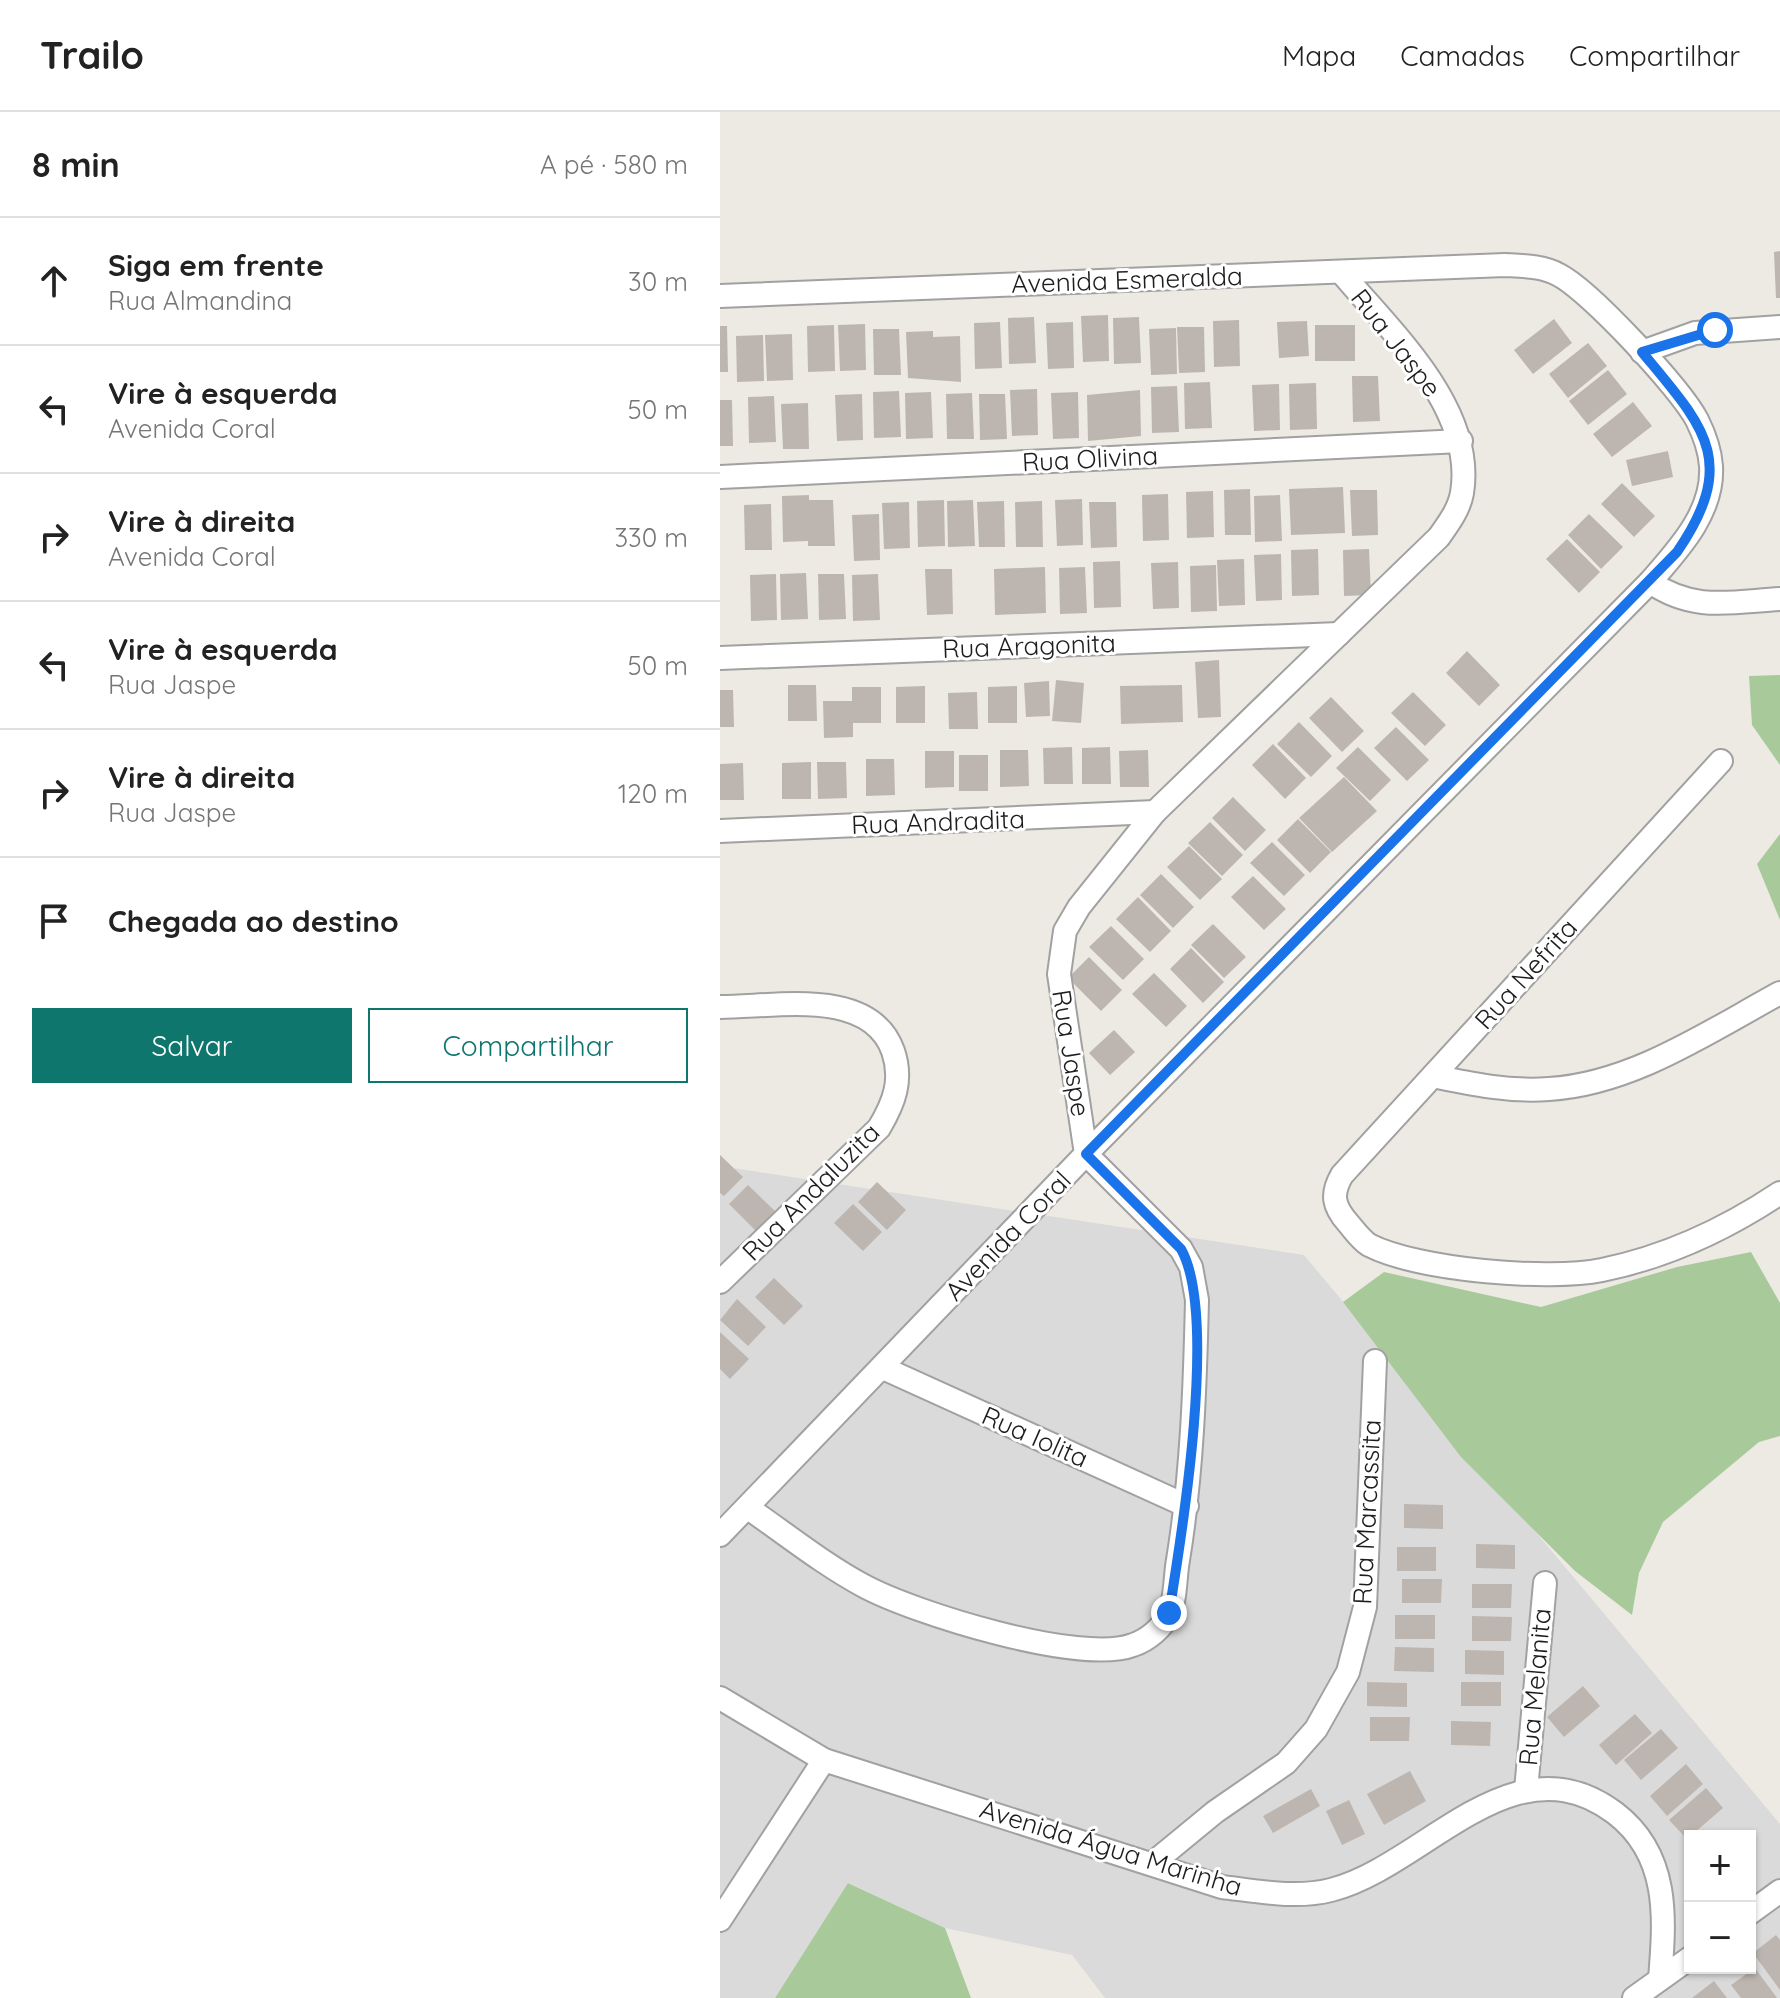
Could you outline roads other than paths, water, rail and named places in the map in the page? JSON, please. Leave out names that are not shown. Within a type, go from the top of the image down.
[{"type":"street","name":"Avenida Esmeralda","points":[[720,296],[1505,265],[1534,267]]},
{"type":"street","name":"Avenida Coral","points":[[720,1535],[1086,1154],[1650,582],[1695,526],[1707,495],[1711,467],[1696,417],[1642,352],[1580,290],[1558,274],[1534,267]]},
{"type":"street","name":"Rua Jaspe","points":[[748,1508],[865,1587],[916,1608],[990,1630],[1054,1644],[1106,1650],[1133,1646],[1155,1633],[1169,1613],[1187,1506],[1197,1300],[1191,1267],[1181,1249],[1086,1154],[1059,974],[1059,954],[1065,931],[1079,907],[1155,812],[1439,537],[1453,517],[1462,494],[1461,441],[1442,402],[1416,363],[1341,272]]},
{"type":"street","points":[[1642,352],[1695,333],[1780,327]]},
{"type":"street","name":"Rua Olivina","points":[[720,477],[1461,441]]},
{"type":"street","points":[[1650,582],[1673,598],[1699,604],[1780,599]]},
{"type":"street","name":"Rua Aragonita","points":[[720,658],[1339,634]]},
{"type":"street","name":"Rua Nefrita","points":[[1721,761],[1342,1175],[1334,1190],[1339,1213],[1366,1244],[1423,1265],[1524,1273],[1601,1270],[1713,1235],[1780,1193]]},
{"type":"street","name":"Rua Andradita","points":[[720,831],[1155,812]]},
{"type":"street","points":[[1433,1076],[1496,1089],[1550,1089],[1601,1080],[1662,1058],[1780,993]]},
{"type":"street","name":"Rua Andaluzita","points":[[720,1007],[837,1006],[864,1014],[886,1033],[899,1067],[894,1102],[879,1128],[720,1282]]},
{"type":"street","name":"Rua Marcassita","points":[[1153,1863],[1215,1812],[1286,1763],[1316,1729],[1348,1672],[1365,1607],[1375,1361]]},
{"type":"street","name":"Rua Iolita","points":[[883,1368],[1187,1506]]},
{"type":"street","name":"Rua Melanita","points":[[1526,1790],[1545,1583]]},
{"type":"street","name":"Avenida Água Marinha","points":[[720,1698],[824,1760],[1222,1887],[1278,1894],[1329,1891],[1382,1869],[1492,1801],[1526,1790],[1566,1790],[1597,1800],[1641,1837],[1655,1864],[1664,1900],[1660,1979]]},
{"type":"street","points":[[720,1920],[824,1760]]},
{"type":"street","points":[[1756,1909],[1780,1891]]},
{"type":"street","points":[[1634,1998],[1684,1962]]}]
